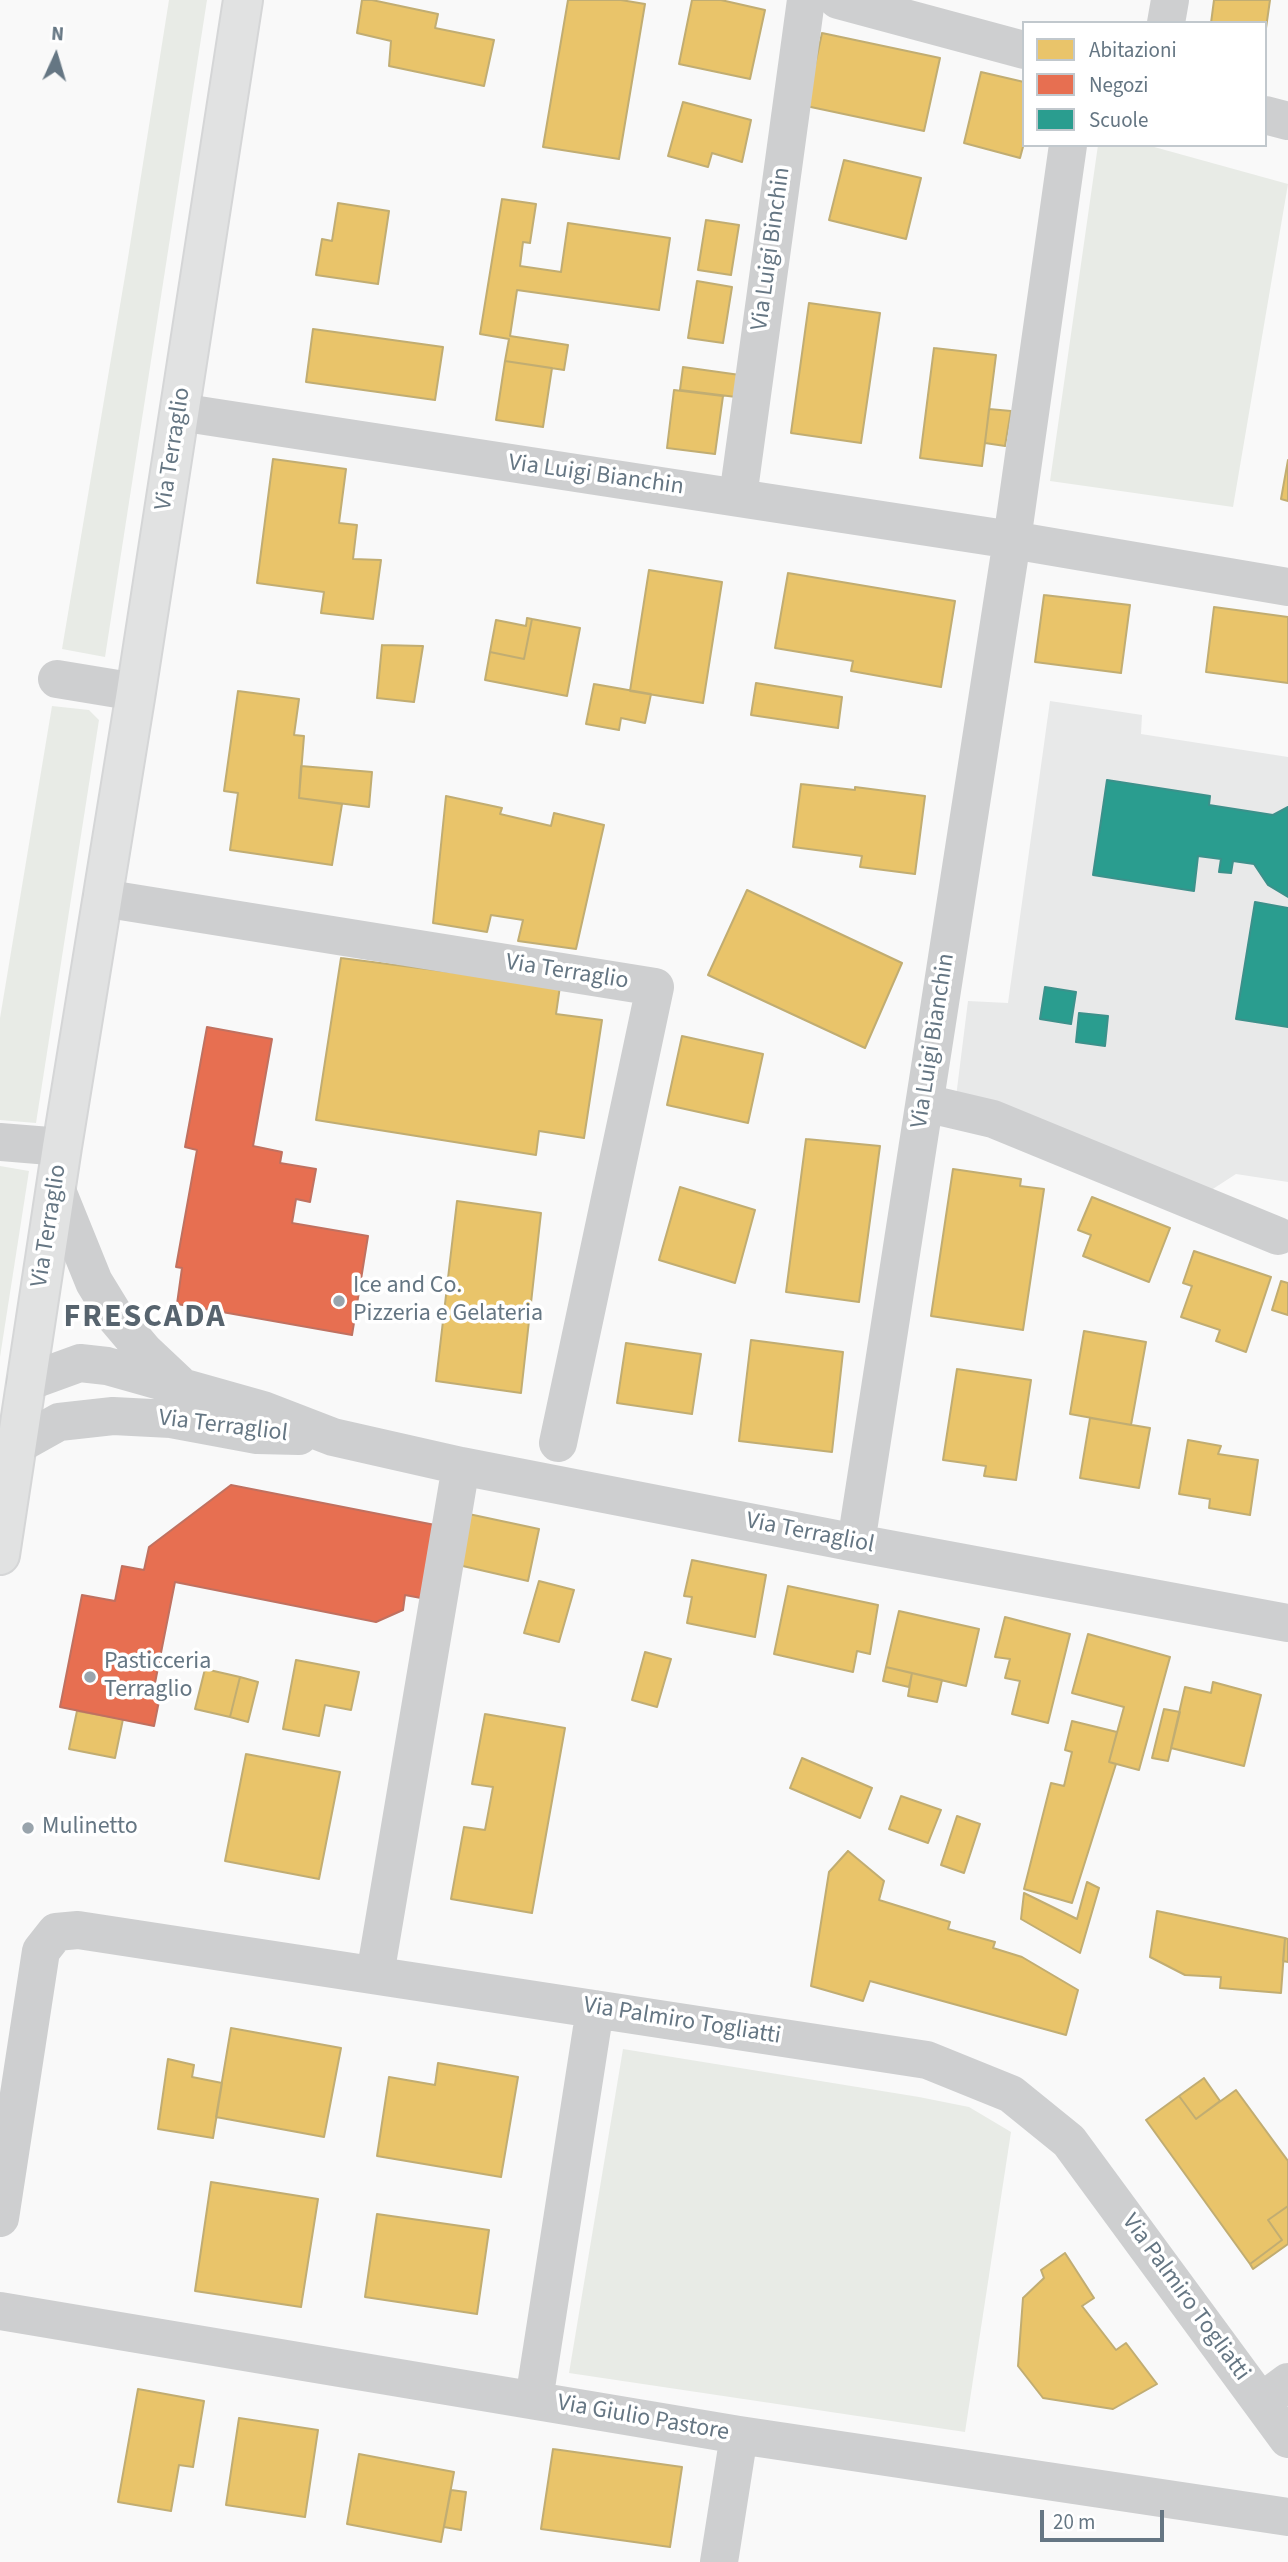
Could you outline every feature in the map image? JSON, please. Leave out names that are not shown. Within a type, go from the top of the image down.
[{"type":"main road","name":"Via Terraglio","points":[[0,1555],[55,1188],[136,692],[243,0]]},
{"type":"street","name":"Via Luigi Binchin","points":[[738,497],[806,0]]},
{"type":"street","points":[[838,0],[1022,49]]},
{"type":"street","points":[[1166,21],[1170,0]]},
{"type":"street","points":[[1267,116],[1288,121]]},
{"type":"street","name":"Via Luigi Bianchin","points":[[856,1543],[1012,540],[1068,147]]},
{"type":"street","name":"Via Luigi Bianchin","points":[[179,412],[1012,540],[1288,587]]},
{"type":"street","points":[[57,679],[136,692]]},
{"type":"street","name":"Via Terraglio","points":[[102,898],[656,988],[558,1443]]},
{"type":"street","points":[[925,1103],[993,1119],[1278,1236]]},
{"type":"street","points":[[0,1142],[62,1147]]},
{"type":"street","name":"Via Terragliol","points":[[55,1188],[94,1282],[116,1318],[144,1351],[180,1385]]},
{"type":"street","name":"Via Terragliol","points":[[25,1383],[80,1363],[107,1366],[263,1410],[333,1437],[461,1466],[1288,1623]]},
{"type":"street","name":"Via Terragliol","points":[[25,1383],[60,1400],[113,1416]]},
{"type":"street","name":"Via Terragliol","points":[[16,1446],[59,1422],[113,1416],[172,1419],[257,1435],[333,1437]]},
{"type":"street","points":[[374,1975],[461,1466]]},
{"type":"street","name":"Via Palmiro Togliatti","points":[[0,2218],[11,2074],[41,1951],[56,1932],[78,1930],[928,2060],[1011,2094],[1069,2141],[1274,2392],[1288,2439]]},
{"type":"street","points":[[534,2400],[595,2009]]},
{"type":"street","name":"Via Giulio Pastore","points":[[0,2311],[739,2435],[1288,2517]]},
{"type":"street","points":[[719,2562],[739,2435]]},
{"type":"shaded area","points":[[169,0],[207,0],[105,657],[62,649]]},
{"type":"shaded area","points":[[1098,147],[1154,147],[1288,184],[1233,507],[1050,481]]},
{"type":"shaded area","points":[[1050,701],[1142,715],[1141,734],[1288,757],[1288,1182],[1236,1174],[1202,1196],[956,1097],[968,1001],[1008,1003]]},
{"type":"shaded area","points":[[52,706],[89,710],[99,720],[36,1123],[0,1120],[0,1018]]},
{"type":"shaded area","points":[[0,1166],[29,1171],[0,1357]]},
{"type":"shaded area","points":[[623,2049],[969,2107],[1011,2132],[965,2432],[569,2373]]},
{"type":"building: Abitazioni","points":[[362,0],[438,14],[435,28],[494,40],[484,86],[389,66],[391,41],[357,33]]},
{"type":"building: Abitazioni","points":[[568,0],[621,0],[645,4],[619,159],[543,147]]},
{"type":"building: Abitazioni","points":[[692,0],[721,0],[765,10],[750,79],[679,64]]},
{"type":"building: Abitazioni","points":[[1214,0],[1270,0],[1267,21],[1211,21]]},
{"type":"building: Abitazioni","points":[[822,33],[940,58],[924,131],[806,106]]},
{"type":"building: Abitazioni","points":[[981,72],[1022,82],[1023,147],[1020,158],[964,143]]},
{"type":"building: Abitazioni","points":[[683,102],[751,120],[742,162],[712,153],[708,167],[668,156]]},
{"type":"building: Abitazioni","points":[[844,160],[921,178],[906,239],[829,220]]},
{"type":"building: Abitazioni","points":[[502,199],[536,204],[530,243],[523,242],[520,266],[561,272],[568,223],[670,238],[659,310],[517,290],[510,336],[568,345],[564,370],[505,361],[509,339],[480,334]]},
{"type":"building: Abitazioni","points":[[338,203],[389,211],[378,284],[316,275],[322,239],[332,241]]},
{"type":"building: Abitazioni","points":[[706,220],[739,225],[731,275],[698,270]]},
{"type":"building: Abitazioni","points":[[697,281],[732,287],[723,343],[688,338]]},
{"type":"building: Abitazioni","points":[[809,303],[880,313],[861,443],[791,433]]},
{"type":"building: Abitazioni","points":[[313,329],[443,347],[435,400],[306,382]]},
{"type":"building: Abitazioni","points":[[934,348],[996,355],[982,466],[920,458]]},
{"type":"building: Abitazioni","points":[[505,361],[552,368],[543,427],[496,420]]},
{"type":"building: Abitazioni","points":[[683,367],[740,375],[736,397],[680,390]]},
{"type":"building: Abitazioni","points":[[674,390],[723,396],[715,454],[667,448]]},
{"type":"building: Abitazioni","points":[[989,409],[1011,411],[1005,446],[985,443]]},
{"type":"building: Abitazioni","points":[[273,459],[346,469],[339,523],[357,525],[353,559],[381,560],[373,619],[321,613],[324,592],[257,583]]},
{"type":"building: Abitazioni","points":[[1288,460],[1288,501],[1281,499]]},
{"type":"building: Abitazioni","points":[[649,570],[722,582],[703,703],[630,691]]},
{"type":"building: Abitazioni","points":[[788,573],[955,601],[941,687],[851,671],[853,661],[775,648]]},
{"type":"building: Abitazioni","points":[[1044,595],[1130,605],[1121,673],[1035,662]]},
{"type":"building: Abitazioni","points":[[1214,607],[1288,617],[1288,683],[1206,672]]},
{"type":"building: Abitazioni","points":[[527,618],[532,619],[524,659],[490,652],[496,620],[526,626]]},
{"type":"building: Abitazioni","points":[[532,619],[580,628],[567,696],[485,680],[490,652],[524,659]]},
{"type":"building: Abitazioni","points":[[382,645],[423,646],[414,702],[377,698]]},
{"type":"building: Abitazioni","points":[[756,683],[842,697],[838,728],[751,715]]},
{"type":"building: Abitazioni","points":[[594,684],[651,694],[645,723],[621,718],[619,730],[586,724]]},
{"type":"building: Abitazioni","points":[[238,691],[299,699],[294,735],[304,736],[299,798],[342,804],[332,865],[230,850],[238,793],[224,791]]},
{"type":"building: Abitazioni","points":[[301,766],[372,772],[369,807],[299,798]]},
{"type":"building: Abitazioni","points":[[801,784],[855,790],[855,787],[925,796],[915,874],[860,867],[862,856],[793,847]]},
{"type":"building: Abitazioni","points":[[446,796],[502,808],[500,814],[551,826],[554,813],[604,825],[576,949],[518,941],[523,920],[491,915],[487,932],[433,923]]},
{"type":"building: Abitazioni","points":[[747,890],[902,963],[865,1048],[708,975]]},
{"type":"building: Abitazioni","points":[[341,958],[560,986],[556,1014],[602,1020],[584,1138],[539,1131],[536,1155],[316,1120]]},
{"type":"building: Abitazioni","points":[[682,1036],[763,1054],[748,1123],[667,1105]]},
{"type":"building: Abitazioni","points":[[806,1139],[880,1146],[859,1302],[786,1292]]},
{"type":"building: Abitazioni","points":[[953,1169],[1021,1179],[1020,1186],[1044,1189],[1023,1330],[931,1316]]},
{"type":"building: Abitazioni","points":[[680,1187],[755,1210],[735,1283],[659,1260]]},
{"type":"building: Abitazioni","points":[[1092,1197],[1170,1228],[1149,1282],[1083,1256],[1091,1235],[1078,1230]]},
{"type":"building: Abitazioni","points":[[457,1201],[541,1213],[521,1393],[436,1381]]},
{"type":"building: Abitazioni","points":[[1194,1251],[1271,1277],[1246,1352],[1216,1341],[1220,1330],[1181,1317],[1192,1286],[1183,1283]]},
{"type":"building: Abitazioni","points":[[1281,1281],[1288,1283],[1288,1315],[1272,1310]]},
{"type":"building: Abitazioni","points":[[1084,1331],[1146,1342],[1131,1425],[1070,1414]]},
{"type":"building: Abitazioni","points":[[751,1340],[843,1352],[832,1452],[739,1441]]},
{"type":"building: Abitazioni","points":[[626,1343],[701,1354],[692,1414],[617,1403]]},
{"type":"building: Abitazioni","points":[[957,1369],[1031,1380],[1016,1480],[984,1476],[986,1466],[943,1460]]},
{"type":"building: Abitazioni","points":[[1090,1418],[1150,1428],[1139,1488],[1080,1478]]},
{"type":"building: Abitazioni","points":[[1188,1440],[1221,1446],[1218,1454],[1258,1460],[1250,1515],[1209,1508],[1210,1499],[1179,1494]]},
{"type":"building: Abitazioni","points":[[464,1513],[539,1529],[528,1581],[454,1564]]},
{"type":"building: Abitazioni","points":[[692,1560],[766,1575],[755,1637],[687,1623],[692,1597],[684,1596]]},
{"type":"building: Abitazioni","points":[[539,1581],[574,1590],[559,1642],[524,1633]]},
{"type":"building: Abitazioni","points":[[788,1586],[878,1605],[870,1654],[857,1651],[853,1672],[774,1654]]},
{"type":"building: Abitazioni","points":[[899,1611],[979,1629],[966,1686],[886,1667]]},
{"type":"building: Abitazioni","points":[[1005,1617],[1070,1634],[1048,1723],[1012,1714],[1020,1681],[1005,1678],[1010,1659],[995,1657]]},
{"type":"building: Abitazioni","points":[[1088,1634],[1170,1657],[1139,1770],[1109,1762],[1124,1707],[1072,1693]]},
{"type":"building: Abitazioni","points":[[645,1652],[671,1659],[657,1707],[632,1700]]},
{"type":"building: Abitazioni","points":[[296,1660],[359,1672],[351,1710],[325,1705],[319,1736],[283,1729]]},
{"type":"building: Abitazioni","points":[[886,1667],[912,1673],[909,1687],[883,1681]]},
{"type":"building: Abitazioni","points":[[205,1669],[240,1677],[230,1717],[195,1709]]},
{"type":"building: Abitazioni","points":[[912,1673],[942,1680],[937,1702],[908,1696]]},
{"type":"building: Abitazioni","points":[[240,1677],[258,1682],[248,1722],[230,1717]]},
{"type":"building: Abitazioni","points":[[1213,1682],[1261,1695],[1244,1766],[1171,1748],[1185,1687],[1211,1693]]},
{"type":"building: Abitazioni","points":[[1164,1709],[1180,1712],[1168,1761],[1152,1758]]},
{"type":"building: Abitazioni","points":[[77,1711],[123,1719],[115,1758],[69,1749]]},
{"type":"building: Abitazioni","points":[[485,1714],[565,1728],[532,1913],[451,1899],[464,1827],[485,1830],[493,1787],[472,1784]]},
{"type":"building: Abitazioni","points":[[1072,1721],[1117,1732],[1109,1762],[1116,1764],[1072,1903],[1024,1889],[1051,1783],[1064,1786],[1072,1752],[1065,1750]]},
{"type":"building: Abitazioni","points":[[246,1754],[340,1772],[319,1879],[225,1861]]},
{"type":"building: Abitazioni","points":[[802,1758],[872,1788],[860,1818],[790,1788]]},
{"type":"building: Abitazioni","points":[[901,1796],[941,1810],[928,1843],[889,1829]]},
{"type":"building: Abitazioni","points":[[957,1816],[980,1824],[964,1873],[941,1865]]},
{"type":"building: Abitazioni","points":[[848,1851],[884,1881],[879,1900],[950,1922],[948,1929],[995,1942],[993,1948],[1022,1957],[1078,1990],[1066,2035],[870,1981],[863,2001],[811,1986],[829,1872]]},
{"type":"building: Abitazioni","points":[[1087,1882],[1099,1888],[1080,1953],[1021,1919],[1024,1893],[1077,1919]]},
{"type":"building: Abitazioni","points":[[1157,1911],[1285,1938],[1281,1993],[1220,1988],[1221,1977],[1185,1975],[1150,1957]]},
{"type":"building: Abitazioni","points":[[1285,1938],[1288,1939],[1288,1962],[1283,1961]]},
{"type":"building: Abitazioni","points":[[231,2028],[341,2048],[324,2137],[216,2117]]},
{"type":"building: Abitazioni","points":[[168,2059],[194,2065],[192,2077],[222,2083],[213,2138],[158,2129]]},
{"type":"building: Abitazioni","points":[[438,2063],[518,2077],[501,2177],[377,2156],[389,2077],[435,2085]]},
{"type":"building: Abitazioni","points":[[1204,2078],[1220,2101],[1196,2119],[1179,2096]]},
{"type":"building: Abitazioni","points":[[1236,2090],[1288,2161],[1288,2206],[1268,2220],[1282,2240],[1250,2264],[1146,2120],[1179,2096],[1196,2119]]},
{"type":"building: Abitazioni","points":[[211,2182],[318,2199],[301,2307],[195,2291]]},
{"type":"building: Abitazioni","points":[[1288,2206],[1288,2244],[1253,2269],[1250,2264],[1282,2240],[1268,2220]]},
{"type":"building: Abitazioni","points":[[377,2214],[489,2230],[477,2314],[365,2297]]},
{"type":"building: Abitazioni","points":[[1065,2253],[1094,2298],[1082,2306],[1116,2350],[1126,2343],[1157,2384],[1113,2409],[1043,2398],[1018,2366],[1023,2298],[1044,2278],[1041,2270]]},
{"type":"building: Abitazioni","points":[[138,2389],[204,2401],[193,2467],[179,2465],[171,2511],[118,2502]]},
{"type":"building: Abitazioni","points":[[239,2418],[318,2430],[305,2517],[226,2505]]},
{"type":"building: Abitazioni","points":[[553,2449],[682,2467],[670,2547],[541,2529]]},
{"type":"building: Abitazioni","points":[[359,2454],[454,2472],[441,2542],[347,2524]]},
{"type":"building: Abitazioni","points":[[451,2490],[466,2492],[461,2530],[444,2527]]},
{"type":"building: Negozi","points":[[207,1027],[272,1039],[253,1146],[282,1152],[280,1163],[316,1169],[310,1202],[296,1199],[292,1223],[368,1236],[352,1335],[177,1304],[182,1268],[176,1267],[197,1150],[185,1147]]},
{"type":"building: Negozi","points":[[231,1485],[435,1525],[421,1598],[405,1595],[403,1610],[376,1622],[175,1582],[154,1688],[161,1691],[154,1726],[60,1707],[82,1595],[115,1601],[122,1566],[144,1570],[149,1547]]},
{"type":"building: Scuole","points":[[1107,780],[1210,796],[1209,805],[1273,815],[1288,807],[1288,897],[1268,885],[1254,864],[1233,861],[1231,873],[1219,872],[1221,859],[1198,856],[1194,891],[1093,875]]},
{"type":"building: Scuole","points":[[1255,902],[1288,908],[1288,1027],[1236,1019]]},
{"type":"building: Scuole","points":[[1045,987],[1076,992],[1071,1024],[1040,1019]]},
{"type":"building: Scuole","points":[[1079,1013],[1108,1016],[1105,1046],[1076,1042]]},
{"type":"place","name":"Ice and Co. Pizzeria e Gelateria","points":[[339,1301]]},
{"type":"place","name":"Pasticceria Terraglio","points":[[90,1677]]},
{"type":"place","name":"Mulinetto","points":[[28,1828]]},
{"type":"district","name":"FRESCADA","points":[[145,1319]]}]
